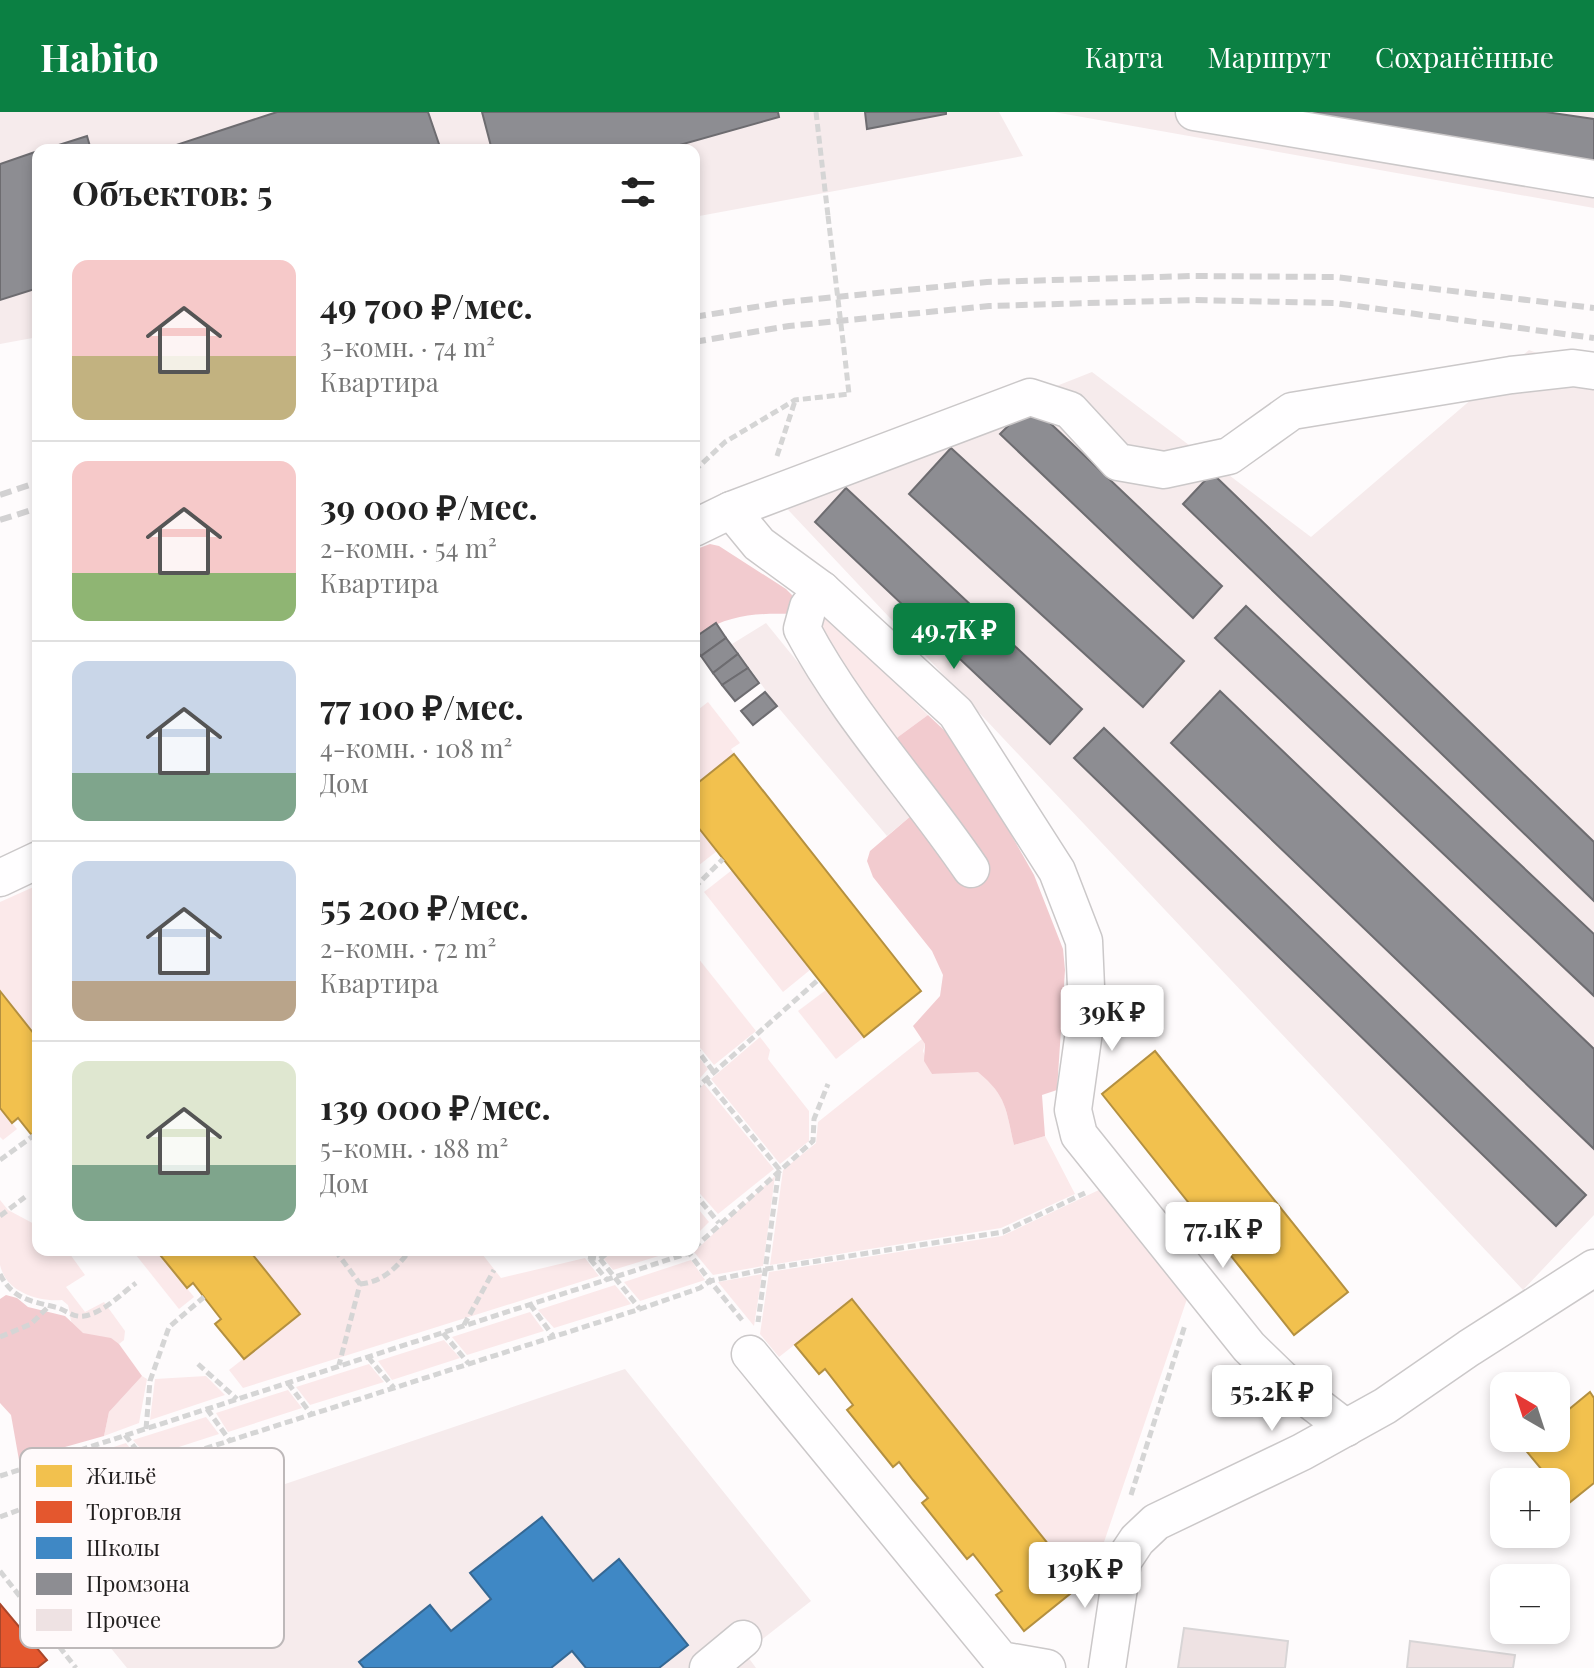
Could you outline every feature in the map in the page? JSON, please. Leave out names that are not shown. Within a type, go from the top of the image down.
[{"type":"street","points":[[1194,112],[1594,179]]},
{"type":"street","points":[[700,525],[775,492],[1030,397],[1070,410],[1118,462],[1164,470],[1229,456],[1292,411],[1511,375],[1573,368],[1594,371]]},
{"type":"street","points":[[731,510],[759,544],[822,590],[956,713],[1057,871],[1084,941],[1087,1010],[1073,1110],[1079,1135],[1249,1347],[1282,1379],[1346,1428]]},
{"type":"street","points":[[822,590],[808,607],[802,629],[822,666],[971,869]]},
{"type":"street","points":[[0,878],[32,863]]},
{"type":"street","points":[[1107,1668],[1123,1561],[1137,1540],[1156,1522],[1302,1452],[1385,1406],[1594,1268]]},
{"type":"street","points":[[752,1334],[996,1664],[1047,1668]]},
{"type":"street","points":[[708,1668],[743,1639]]},
{"type":"path","points":[[700,465],[725,442],[795,400],[849,394],[816,112]]},
{"type":"path","points":[[775,492],[768,481],[795,400]]},
{"type":"path","points":[[700,882],[723,859]]},
{"type":"path","points":[[700,1084],[818,980]]},
{"type":"path","points":[[700,1054],[713,1071]]},
{"type":"path","points":[[706,1079],[779,1169],[766,1269],[752,1334]]},
{"type":"path","points":[[700,1241],[813,1141],[814,1119],[828,1084]]},
{"type":"path","points":[[0,1160],[32,1137]]},
{"type":"path","points":[[0,1216],[25,1197]]},
{"type":"path","points":[[208,1448],[640,1309],[700,1288],[710,1281],[766,1269],[1003,1232],[1078,1197]]},
{"type":"path","points":[[700,1200],[719,1223]]},
{"type":"path","points":[[339,1256],[360,1284]]},
{"type":"path","points":[[360,1284],[374,1283],[387,1275],[404,1256]]},
{"type":"path","points":[[600,1259],[604,1256]]},
{"type":"path","points":[[86,1448],[674,1256]]},
{"type":"path","points":[[695,1256],[710,1281],[752,1334]]},
{"type":"path","points":[[607,1280],[588,1257],[600,1259],[640,1309]]},
{"type":"path","points":[[463,1326],[494,1270]]},
{"type":"path","points":[[0,1274],[3,1287],[15,1294],[32,1303],[57,1307],[78,1317],[107,1306],[136,1283]]},
{"type":"path","points":[[339,1366],[360,1284]]},
{"type":"path","points":[[146,1429],[150,1381],[169,1327],[204,1297]]},
{"type":"path","points":[[1130,1498],[1190,1310],[1206,1297]]},
{"type":"path","points":[[530,1304],[553,1336]]},
{"type":"path","points":[[0,1337],[31,1324],[49,1307]]},
{"type":"path","points":[[443,1333],[469,1364]]},
{"type":"path","points":[[368,1357],[394,1388]]},
{"type":"path","points":[[198,1364],[237,1399]]},
{"type":"path","points":[[288,1383],[312,1414]]},
{"type":"path","points":[[207,1409],[230,1441]]},
{"type":"path","points":[[125,1435],[135,1448]]},
{"type":"path","points":[[0,1476],[20,1470]]},
{"type":"path","points":[[0,1517],[20,1510]]},
{"type":"path","points":[[0,1571],[20,1597]]},
{"type":"path","points":[[60,1648],[76,1668]]},
{"type":"shaded area","points":[[0,112],[999,112],[1023,156],[700,216],[700,144],[32,144],[32,338],[0,344]]},
{"type":"shaded area","points":[[1054,112],[1594,112],[1594,208]]},
{"type":"shaded area","points":[[1529,350],[1594,375],[1594,1215],[1523,1290],[776,497],[1092,372],[1311,537]]},
{"type":"shaded area","points":[[710,544],[719,546],[786,589],[799,602],[793,614],[745,616],[701,633],[700,548]]},
{"type":"shaded area","points":[[816,612],[835,622],[928,715],[898,737],[897,758],[814,617]]},
{"type":"shaded area","points":[[766,623],[918,810],[887,836],[777,706],[732,644]]},
{"type":"shaded area","points":[[708,702],[740,743],[731,749],[734,754],[700,781],[700,708]]},
{"type":"shaded area","points":[[928,715],[945,731],[1005,824],[1034,875],[1063,949],[1065,970],[1057,1090],[1042,1095],[1045,1136],[1014,1145],[1004,1104],[988,1081],[978,1072],[932,1074],[924,1061],[925,1044],[913,1026],[940,996],[943,975],[932,951],[873,877],[867,861],[870,851],[912,815],[895,744],[898,737]]},
{"type":"shaded area","points":[[700,830],[717,851],[700,864]]},
{"type":"shaded area","points":[[732,870],[810,970],[783,992],[704,892]]},
{"type":"shaded area","points":[[32,888],[32,1031],[0,991],[0,902]]},
{"type":"shaded area","points":[[700,961],[756,1031],[714,1065],[700,1048]]},
{"type":"shaded area","points":[[826,990],[864,1037],[836,1059],[798,1011]]},
{"type":"shaded area","points":[[760,1037],[770,1050],[768,1059],[809,1111],[809,1141],[780,1164],[711,1079]]},
{"type":"shaded area","points":[[922,1039],[932,1074],[978,1071],[995,1088],[1004,1104],[1014,1145],[1045,1136],[1075,1194],[1001,1228],[770,1265],[783,1170],[816,1143],[818,1122]]},
{"type":"shaded area","points":[[700,1059],[708,1069],[700,1078]]},
{"type":"shaded area","points":[[704,1084],[774,1169],[718,1214],[700,1194],[700,1088]]},
{"type":"shaded area","points":[[0,1108],[17,1129],[3,1140],[0,1137]]},
{"type":"shaded area","points":[[775,1176],[763,1266],[713,1275],[697,1256],[700,1256],[700,1246]]},
{"type":"shaded area","points":[[1101,1189],[1188,1296],[1089,1586],[1085,1582],[1081,1585],[853,1299],[779,1357],[760,1334],[769,1272],[1002,1236]]},
{"type":"shaded area","points":[[0,1200],[8,1210],[32,1223],[32,1256],[71,1256],[85,1275],[66,1287],[85,1312],[104,1302],[125,1331],[124,1340],[119,1344],[77,1330],[71,1321],[68,1305],[62,1300],[43,1299],[24,1293],[9,1282],[0,1265]]},
{"type":"shaded area","points":[[700,1211],[709,1222],[700,1231]]},
{"type":"shaded area","points":[[137,1256],[161,1256],[194,1297],[179,1309]]},
{"type":"shaded area","points":[[254,1256],[484,1256],[501,1278],[585,1258],[599,1276],[243,1388],[229,1370],[300,1314]]},
{"type":"shaded area","points":[[608,1256],[658,1256],[613,1270],[604,1259]]},
{"type":"shaded area","points":[[691,1260],[705,1280],[640,1301],[624,1282]]},
{"type":"shaded area","points":[[762,1274],[754,1326],[718,1282]]},
{"type":"shaded area","points":[[615,1285],[631,1304],[554,1328],[538,1310]]},
{"type":"shaded area","points":[[6,1295],[17,1298],[28,1307],[65,1316],[83,1333],[111,1338],[119,1344],[142,1376],[109,1412],[104,1436],[62,1448],[20,1448],[19,1460],[11,1415],[0,1403],[0,1299]]},
{"type":"shaded area","points":[[530,1312],[544,1331],[467,1355],[452,1337]]},
{"type":"shaded area","points":[[444,1340],[460,1358],[392,1380],[378,1361]]},
{"type":"shaded area","points":[[369,1364],[384,1382],[310,1405],[296,1387]]},
{"type":"shaded area","points":[[625,1369],[811,1601],[745,1653],[756,1668],[127,1668],[111,1648],[284,1648],[284,1484]]},
{"type":"shaded area","points":[[142,1376],[147,1379],[139,1423],[104,1436],[109,1412]]},
{"type":"shaded area","points":[[206,1376],[225,1395],[150,1420],[155,1379]]},
{"type":"shaded area","points":[[288,1390],[302,1408],[228,1432],[216,1413]]},
{"type":"shaded area","points":[[206,1417],[219,1434],[176,1448],[140,1448],[133,1440]]},
{"type":"shaded area","points":[[126,1443],[130,1448],[110,1448]]},
{"type":"building: Жильё","points":[[734,754],[921,991],[864,1037],[700,830],[700,781]]},
{"type":"building: Жильё","points":[[0,991],[32,1031],[32,1136],[18,1118],[12,1123],[0,1108]]},
{"type":"building: Жильё","points":[[1155,1051],[1348,1292],[1294,1335],[1102,1094]]},
{"type":"building: Жильё","points":[[161,1256],[254,1256],[300,1314],[244,1359],[215,1324],[221,1319],[193,1283],[187,1288]]},
{"type":"building: Жильё","points":[[852,1299],[1081,1585],[1024,1631],[996,1595],[1002,1591],[973,1554],[967,1559],[922,1503],[928,1498],[899,1462],[893,1467],[847,1410],[853,1405],[825,1369],[819,1374],[795,1345]]},
{"type":"building: Жильё","points":[[1590,1392],[1594,1398],[1594,1483],[1570,1502],[1570,1468],[1540,1468],[1527,1452],[1570,1452],[1570,1408]]},
{"type":"building: Торговля","points":[[0,1604],[20,1628],[20,1648],[37,1648],[47,1660],[37,1668],[0,1668]]},
{"type":"building: Школы","points":[[542,1517],[593,1581],[619,1559],[688,1645],[659,1668],[586,1668],[572,1651],[551,1668],[364,1668],[359,1662],[430,1605],[451,1631],[491,1599],[470,1573]]},
{"type":"building: Промзона","points":[[277,112],[428,112],[439,144],[179,144]]},
{"type":"building: Промзона","points":[[482,112],[778,112],[779,117],[683,144],[490,144]]},
{"type":"building: Промзона","points":[[865,112],[946,112],[946,114],[867,129]]},
{"type":"building: Промзона","points":[[1254,112],[1546,112],[1594,119],[1594,161]]},
{"type":"building: Промзона","points":[[87,136],[89,144],[62,144]]},
{"type":"building: Промзона","points":[[32,153],[32,290],[0,300],[0,164]]},
{"type":"building: Промзона","points":[[1030,404],[1222,586],[1193,618],[1000,434]]},
{"type":"building: Промзона","points":[[951,448],[1184,661],[1143,707],[909,494]]},
{"type":"building: Промзона","points":[[1212,473],[1594,842],[1594,901],[1183,504]]},
{"type":"building: Промзона","points":[[846,488],[1082,709],[1050,744],[815,522]]},
{"type":"building: Промзона","points":[[1246,606],[1594,934],[1594,996],[1215,638]]},
{"type":"building: Промзона","points":[[716,623],[726,638],[701,656],[700,634]]},
{"type":"building: Промзона","points":[[726,638],[738,654],[713,673],[701,656]]},
{"type":"building: Промзона","points":[[738,654],[748,668],[722,685],[713,673]]},
{"type":"building: Промзона","points":[[748,668],[759,683],[735,701],[722,685]]},
{"type":"building: Промзона","points":[[1220,691],[1594,1049],[1594,1149],[1171,743]]},
{"type":"building: Промзона","points":[[765,692],[777,706],[753,725],[741,711]]},
{"type":"building: Промзона","points":[[1104,728],[1586,1195],[1556,1226],[1074,758]]},
{"type":"building: Прочее","points":[[1184,1628],[1288,1641],[1285,1668],[1178,1668]]},
{"type":"building: Прочее","points":[[1410,1641],[1515,1655],[1513,1668],[1407,1668]]},
{"type":"railway","points":[[700,316],[786,302],[987,282],[1192,276],[1335,277],[1594,308]]},
{"type":"railway","points":[[700,341],[789,326],[989,306],[1194,300],[1334,303],[1594,338]]},
{"type":"railway","points":[[0,495],[32,484]]},
{"type":"railway","points":[[0,520],[32,510]]}]
